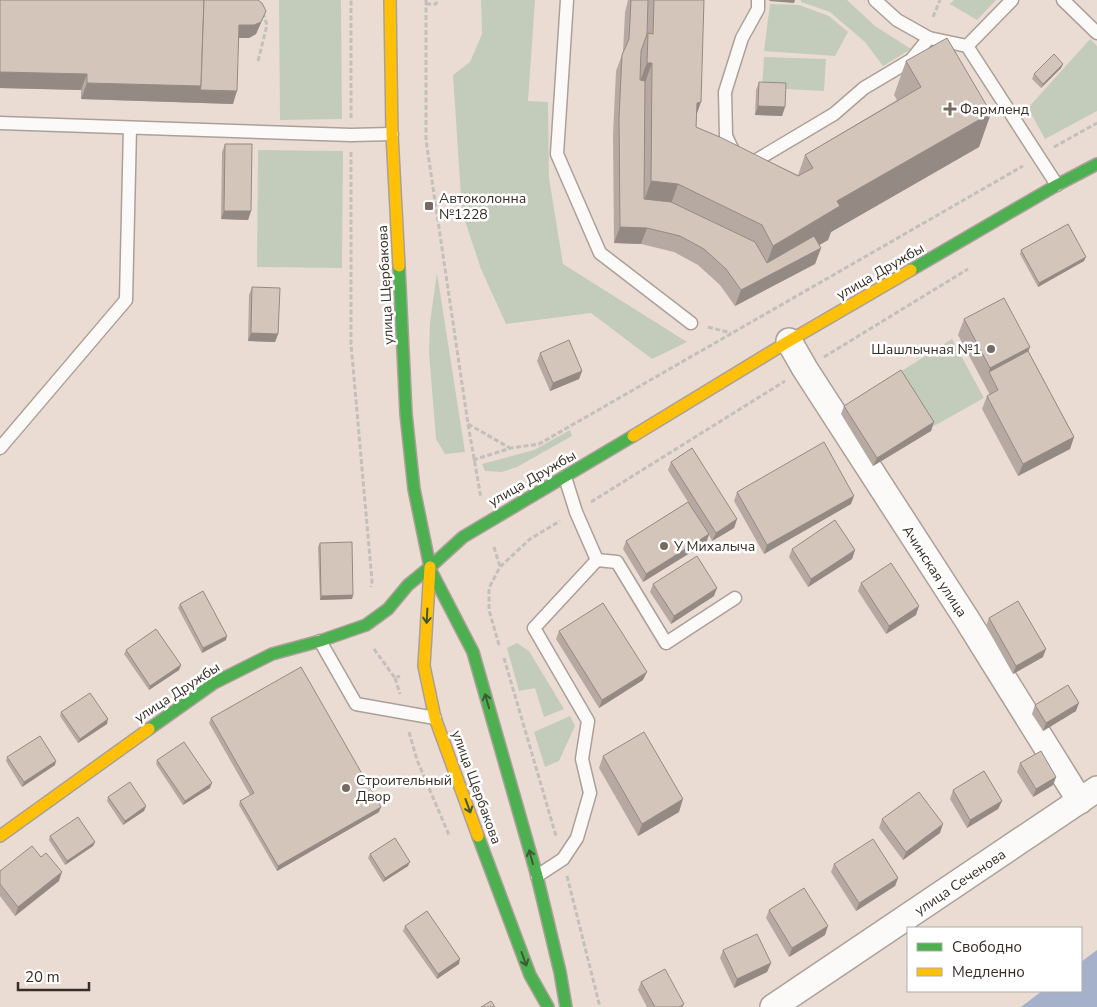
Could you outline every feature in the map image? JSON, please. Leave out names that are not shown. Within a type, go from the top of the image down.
[{"type":"main road","name":"улица Щербакова","points":[[390,0],[392,134],[406,414],[414,489],[430,567],[424,666],[435,718],[530,975],[548,1007]]},
{"type":"main road","name":"улица Дружбы","points":[[0,836],[169,714],[214,684],[272,654],[320,641],[366,624],[388,609],[408,585],[463,537],[789,341],[1057,185],[1097,164]]},
{"type":"main road","name":"улица Щербакова","points":[[430,567],[473,652],[537,876],[560,972],[566,1007]]},
{"type":"street","name":"Ачинская улица","points":[[789,341],[805,369],[971,627],[1088,795]]},
{"type":"street","name":"улица Сеченова","points":[[773,1007],[1088,795]]},
{"type":"lane","points":[[567,0],[557,154],[600,253],[691,323]]},
{"type":"lane","points":[[758,0],[758,9],[742,38],[725,92],[726,136],[736,156],[750,164],[834,114],[864,88],[911,60],[930,38]]},
{"type":"lane","points":[[875,0],[897,20],[930,38],[967,46],[1057,185]]},
{"type":"lane","points":[[967,46],[1012,0]]},
{"type":"lane","points":[[1063,0],[1097,33]]},
{"type":"lane","points":[[0,123],[351,135],[392,134]]},
{"type":"lane","points":[[0,448],[126,300],[130,128]]},
{"type":"lane","points":[[565,477],[576,512],[597,560]]},
{"type":"lane","points":[[597,560],[617,562],[666,643],[735,598]]},
{"type":"lane","points":[[537,876],[563,859],[577,838],[590,794],[582,759],[588,722],[534,628],[597,560]]},
{"type":"lane","points":[[320,641],[356,704],[435,718]]},
{"type":"path","points":[[351,0],[351,344],[372,582],[366,624],[371,644],[396,678],[424,666]]},
{"type":"path","points":[[437,0],[436,4],[426,2],[426,140],[473,460],[486,523],[500,567]]},
{"type":"path","points":[[933,17],[940,0]]},
{"type":"path","points":[[258,61],[267,25],[261,8]]},
{"type":"path","points":[[473,460],[510,448],[539,444],[1097,123]]},
{"type":"path","points":[[473,652],[500,645],[490,610],[489,588],[500,567],[530,539],[972,267]]},
{"type":"path","points":[[691,323],[731,333]]},
{"type":"path","points":[[468,424],[510,448]]},
{"type":"green space","points":[[279,0],[341,0],[342,119],[280,120]]},
{"type":"green space","points":[[481,0],[535,0],[528,101],[548,102],[549,178],[563,264],[687,342],[652,359],[591,313],[506,324],[481,269],[462,212],[453,75],[470,62],[482,34]]},
{"type":"green space","points":[[801,0],[847,0],[875,26],[911,49],[883,66],[865,42],[830,12],[801,2]]},
{"type":"green space","points":[[954,0],[996,0],[977,20],[950,4]]},
{"type":"green space","points":[[770,4],[799,5],[829,16],[848,32],[835,56],[764,51]]},
{"type":"green space","points":[[1090,39],[1097,46],[1097,111],[1045,139],[1028,108]]},
{"type":"green space","points":[[764,57],[826,59],[824,91],[762,88]]},
{"type":"green space","points":[[258,150],[343,151],[342,268],[257,267]]},
{"type":"green space","points":[[437,273],[465,452],[445,454],[436,439],[429,353],[430,322]]},
{"type":"green space","points":[[952,339],[984,398],[934,426],[900,372]]},
{"type":"green space","points":[[570,430],[572,436],[517,467],[502,472],[485,471],[482,464],[534,450]]},
{"type":"green space","points":[[517,643],[529,651],[564,709],[544,717],[535,688],[519,691],[507,648]]},
{"type":"green space","points":[[570,716],[575,726],[559,761],[545,767],[534,732]]},
{"type":"water","points":[[1097,950],[1097,1007],[1021,1007],[1041,992],[1082,992],[1082,961]]},
{"type":"building","points":[[0,0],[204,0],[201,86],[87,83],[87,74],[0,72]]},
{"type":"building","points":[[204,0],[258,0],[266,11],[261,22],[254,25],[239,25],[237,91],[200,90]]},
{"type":"building","points":[[631,0],[648,0],[647,34],[641,51],[640,80],[645,81],[644,199],[671,202],[755,242],[767,263],[814,236],[821,248],[741,290],[726,269],[704,249],[680,236],[647,228],[620,227],[619,118],[622,55],[629,39]]},
{"type":"building","points":[[654,0],[704,0],[701,102],[697,103],[696,127],[798,176],[813,168],[805,155],[921,87],[906,61],[947,38],[991,113],[837,201],[840,206],[773,246],[762,225],[678,184],[651,181],[652,63],[647,63],[648,33],[653,34]]},
{"type":"building","points":[[1054,54],[1063,64],[1043,84],[1034,74]]},
{"type":"building","points":[[759,82],[786,83],[785,107],[758,106]]},
{"type":"building","points":[[225,144],[252,144],[251,211],[224,211]]},
{"type":"building","points":[[1068,224],[1086,257],[1039,283],[1021,250]]},
{"type":"building","points":[[252,287],[280,288],[278,334],[251,333]]},
{"type":"building","points":[[1004,298],[1030,347],[990,368],[964,319]]},
{"type":"building","points":[[569,340],[582,371],[553,383],[540,353]]},
{"type":"building","points":[[1028,351],[1074,437],[1023,464],[987,396],[998,390],[989,372]]},
{"type":"building","points":[[901,370],[934,422],[877,458],[844,406]]},
{"type":"building","points":[[824,442],[854,496],[767,545],[737,492]]},
{"type":"building","points":[[692,448],[737,519],[716,533],[671,462]]},
{"type":"building","name":"У Михалыча","points":[[688,502],[709,534],[646,574],[626,541]]},
{"type":"building","points":[[835,520],[855,550],[811,579],[792,549]]},
{"type":"building","points":[[352,542],[353,595],[321,596],[320,543]]},
{"type":"building","points":[[697,556],[717,588],[674,616],[653,584]]},
{"type":"building","points":[[891,563],[919,606],[889,626],[861,583]]},
{"type":"building","points":[[203,591],[227,636],[203,648],[180,604]]},
{"type":"building","points":[[1018,601],[1046,649],[1016,666],[989,618]]},
{"type":"building","points":[[603,603],[647,672],[602,700],[559,631]]},
{"type":"building","points":[[156,629],[181,665],[150,686],[126,650]]},
{"type":"building","points":[[301,667],[381,807],[278,866],[240,801],[254,793],[211,718]]},
{"type":"building","points":[[1068,685],[1079,703],[1046,723],[1035,705]]},
{"type":"building","points":[[90,693],[108,719],[80,739],[61,712]]},
{"type":"building","points":[[644,732],[683,799],[642,824],[603,756]]},
{"type":"building","points":[[40,736],[56,761],[24,782],[7,757]]},
{"type":"building","points":[[184,742],[212,783],[185,801],[157,760]]},
{"type":"building","points":[[1041,751],[1056,777],[1036,789],[1020,763]]},
{"type":"building","points":[[984,771],[1002,801],[970,820],[953,790]]},
{"type":"building","points":[[130,782],[146,806],[125,821],[108,797]]},
{"type":"building","points":[[919,792],[943,824],[906,852],[882,819]]},
{"type":"building","points":[[78,817],[95,842],[67,861],[50,836]]},
{"type":"building","points":[[395,838],[410,862],[385,878],[370,854]]},
{"type":"building","points":[[873,839],[898,878],[859,903],[834,864]]},
{"type":"building","points":[[32,846],[41,857],[46,853],[62,872],[18,907],[0,884],[0,871]]},
{"type":"building","points":[[804,888],[828,926],[792,948],[769,910]]},
{"type":"building","points":[[427,911],[460,959],[438,974],[405,926]]},
{"type":"building","points":[[757,934],[771,963],[737,979],[723,950]]},
{"type":"building","points":[[665,969],[684,1004],[679,1007],[655,1007],[641,982]]},
{"type":"building","points":[[491,1001],[495,1007],[481,1007]]},
{"type":"traffic: fast","points":[[911,270],[1057,185],[1097,164]]},
{"type":"traffic: fast","points":[[399,266],[406,414],[414,489],[430,567],[463,537],[633,436]]},
{"type":"traffic: fast","points":[[149,729],[214,683],[272,654],[320,641],[366,625],[388,609],[408,585],[430,567]]},
{"type":"traffic: fast","points":[[430,569],[473,652],[537,876],[560,972],[566,1007]]},
{"type":"traffic: fast","points":[[478,836],[530,975],[548,1007]]},
{"type":"traffic: slow","points":[[390,0],[392,134],[399,266]]},
{"type":"traffic: slow","points":[[633,436],[789,341],[911,270]]},
{"type":"traffic: slow","points":[[430,567],[424,666],[435,718],[478,836]]},
{"type":"traffic: slow","points":[[0,836],[149,729]]},
{"type":"place","name":"Фармленд","points":[[950,109]]},
{"type":"place","name":"Автоколонна №1228","points":[[429,206]]},
{"type":"place","name":"Шашлычная №1","points":[[991,349]]},
{"type":"place","name":"У Михалыча","points":[[664,546]]},
{"type":"place","name":"Строительный Двор","points":[[346,788]]}]
